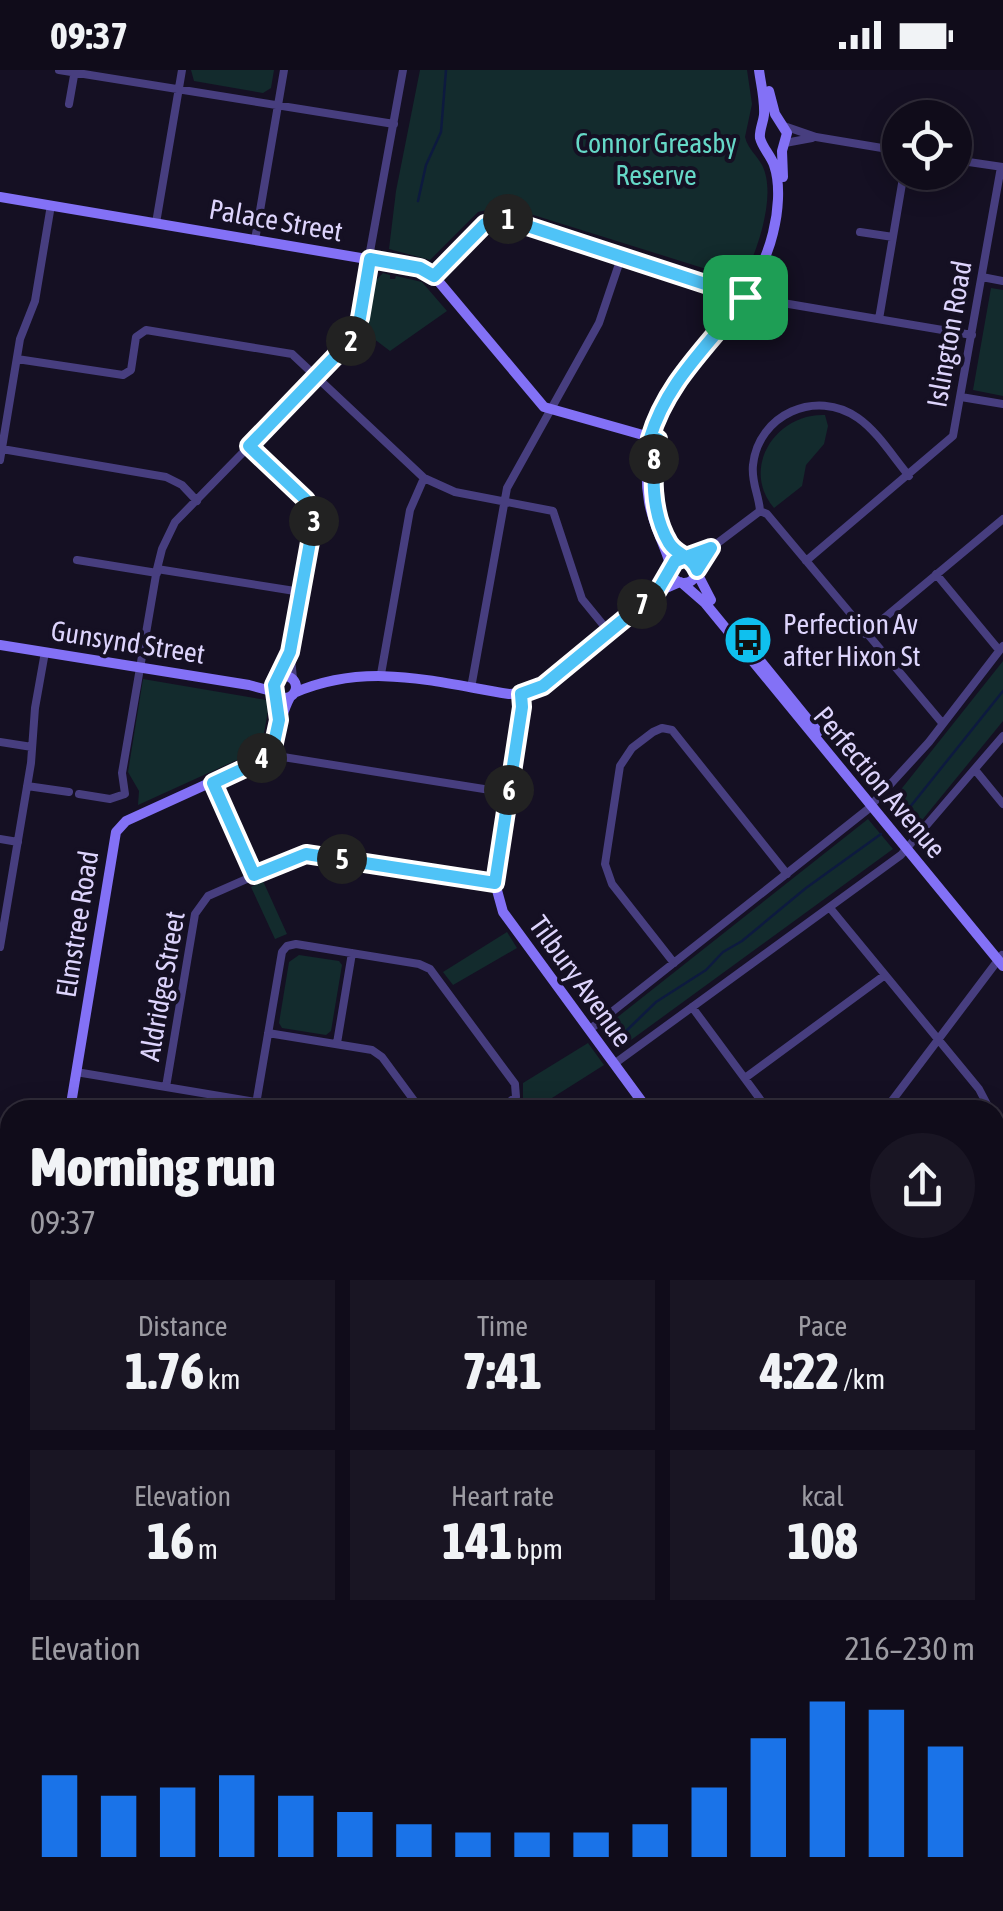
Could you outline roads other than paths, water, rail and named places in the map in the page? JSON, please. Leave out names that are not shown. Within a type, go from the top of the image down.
[{"type":"street","points":[[59,70],[394,124]]},
{"type":"street","points":[[156,223],[182,70]]},
{"type":"street","points":[[255,240],[284,70]]},
{"type":"street","points":[[27,786],[110,799],[126,794],[122,773],[157,571],[167,535],[355,334],[404,70]]},
{"type":"street","points":[[681,583],[671,569],[649,500],[647,465],[654,438],[686,376],[750,296],[772,259],[782,220],[787,133],[770,100],[762,70]]},
{"type":"street","points":[[750,296],[777,212],[775,168],[761,137],[762,70]]},
{"type":"street","points":[[69,104],[74,71]]},
{"type":"street","points":[[761,137],[768,122],[816,137],[882,148]]},
{"type":"street","points":[[761,137],[772,149],[816,137]]},
{"type":"street","points":[[972,163],[1002,167]]},
{"type":"street","name":"Islington Road","points":[[806,561],[950,440],[1002,167]]},
{"type":"street","points":[[879,319],[901,190]]},
{"type":"street","name":"Palace Street","points":[[0,196],[420,268],[434,276]]},
{"type":"street","points":[[0,460],[23,330],[36,301],[51,205]]},
{"type":"street","points":[[654,438],[550,410],[534,398],[434,276],[481,227],[498,219],[510,220],[750,296],[972,336]]},
{"type":"street","points":[[860,232],[893,238]]},
{"type":"street","points":[[471,688],[503,500],[599,323],[622,255]]},
{"type":"street","points":[[982,277],[1003,280]]},
{"type":"street","points":[[17,359],[116,376],[129,374],[136,337],[146,330],[287,352],[424,478],[455,492],[554,510],[582,599],[609,632]]},
{"type":"street","points":[[961,396],[1003,404]]},
{"type":"street","points":[[760,511],[752,476],[758,444],[776,420],[801,408],[828,406],[854,416],[908,476]]},
{"type":"street","points":[[654,438],[660,518],[671,546],[694,562],[697,571]]},
{"type":"street","points":[[249,446],[313,511],[290,652],[277,686],[279,720]]},
{"type":"street","points":[[2,449],[166,477],[182,485],[197,501]]},
{"type":"street","points":[[381,674],[410,510],[424,478]]},
{"type":"street","points":[[277,686],[293,688],[381,674],[521,694],[543,686],[657,592],[678,558],[711,548],[760,511]]},
{"type":"street","points":[[760,511],[767,514],[943,724]]},
{"type":"street","points":[[865,634],[1003,519]]},
{"type":"street","points":[[657,592],[693,580],[711,548]]},
{"type":"street","points":[[77,560],[301,592]]},
{"type":"street","name":"Perfection Avenue","points":[[697,571],[705,593],[1001,959]]},
{"type":"street","points":[[589,1030],[874,803],[943,724],[1001,648],[936,574]]},
{"type":"street","name":"Perfection Avenue","points":[[681,583],[706,604],[874,803]]},
{"type":"street","name":"Gunsynd Street","points":[[0,644],[277,686]]},
{"type":"street","points":[[0,946],[45,652]]},
{"type":"street","points":[[290,652],[293,688],[270,750],[284,757],[509,793]]},
{"type":"street","points":[[277,686],[293,688]]},
{"type":"street","points":[[495,883],[521,694]]},
{"type":"street","points":[[674,963],[612,884],[605,864],[623,760],[653,732],[666,725],[675,733],[787,874]]},
{"type":"street","points":[[614,1064],[910,847],[1003,736]]},
{"type":"street","points":[[0,742],[32,747]]},
{"type":"street","name":"Elmstree Road","points":[[72,1100],[116,832],[126,821],[252,765],[270,750]]},
{"type":"street","points":[[976,771],[1003,804]]},
{"type":"street","points":[[213,783],[254,875]]},
{"type":"street","points":[[0,839],[18,842]]},
{"type":"street","name":"Aldridge Street","points":[[166,1087],[196,909],[208,896],[306,854],[495,883]]},
{"type":"street","name":"Tilbury Avenue","points":[[495,883],[503,912],[641,1100]]},
{"type":"street","points":[[830,908],[985,1100]]},
{"type":"street","points":[[257,1100],[284,948],[296,944],[419,964],[433,972],[515,1084],[513,1100]]},
{"type":"street","points":[[337,1044],[352,953]]},
{"type":"street","points":[[890,1100],[1001,959]]},
{"type":"street","points":[[745,1078],[884,975]]},
{"type":"street","points":[[692,1007],[761,1100]]},
{"type":"street","points":[[268,1032],[378,1053],[413,1100]]},
{"type":"street","points":[[76,1072],[228,1100]]},
{"type":"waterway","points":[[418,201],[426,165],[441,132],[446,70]]},
{"type":"waterway","points":[[902,817],[1003,691]]},
{"type":"waterway","points":[[622,1035],[656,1002],[706,970],[723,952],[881,834]]},
{"type":"place","name":"Perfection Av after Hixon St","points":[[748,640]]},
{"type":"park label","name":"Connor Greasby Reserve","points":[[656,159]]}]
